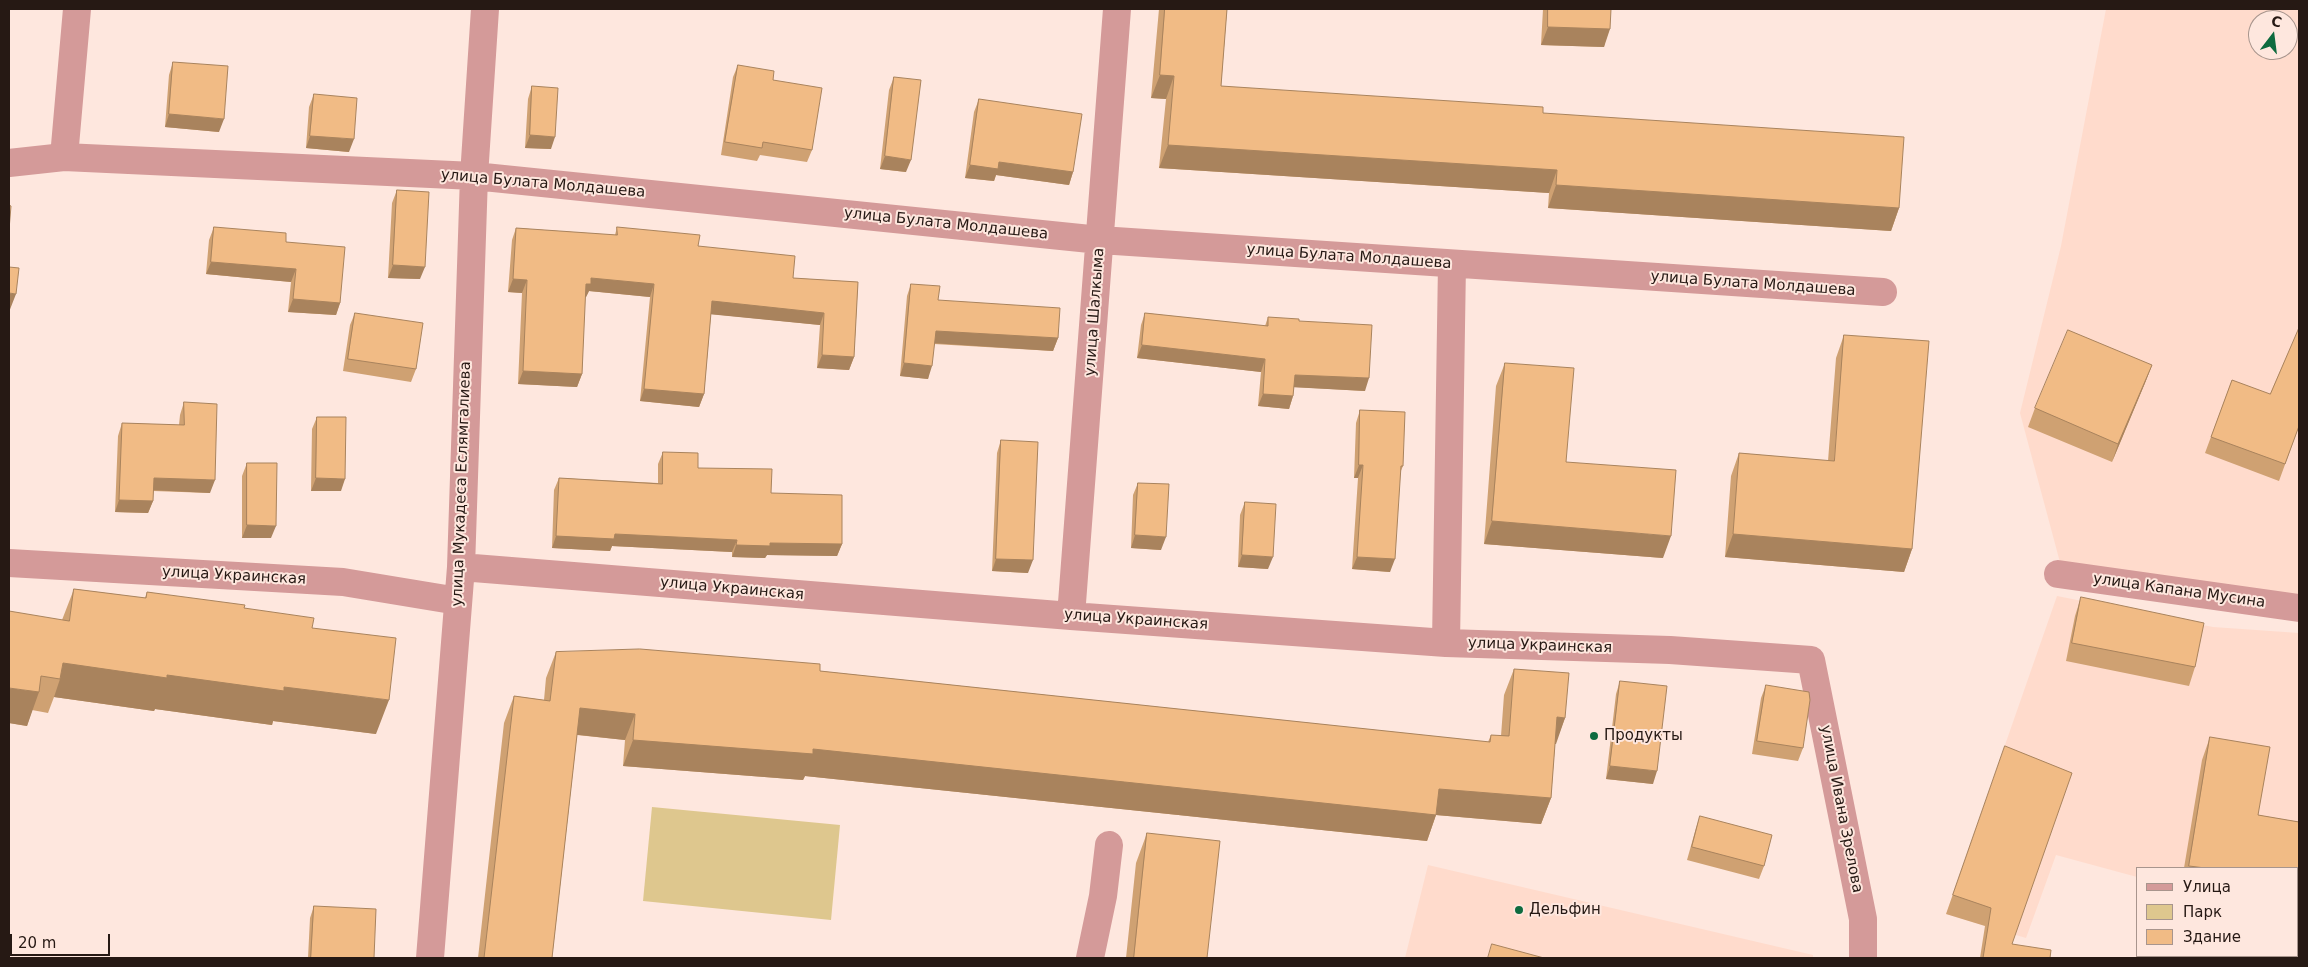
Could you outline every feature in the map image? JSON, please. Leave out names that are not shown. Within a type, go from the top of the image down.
[{"type":"street","points":[[64,157],[77,9]]},
{"type":"street","name":"улица Мукадеса Еслямгалиева","points":[[430,958],[461,567],[474,176],[485,9]]},
{"type":"street","name":"улица Шалкыма","points":[[1071,616],[1117,9]]},
{"type":"street","name":"улица Булата Молдашева","points":[[9,163],[64,157],[474,176],[1100,240],[1883,292]]},
{"type":"street","points":[[1446,642],[1452,264]]},
{"type":"street","name":"улица Украинская","points":[[9,563],[342,582],[458,601]]},
{"type":"street","name":"улица Украинская","points":[[461,567],[1071,616],[1446,642],[1670,650],[1811,660]]},
{"type":"street","name":"улица Капана Мусина","points":[[2058,574],[2299,608]]},
{"type":"street","name":"улица Ивана Зрелова","points":[[1811,660],[1862,919],[1863,958]]},
{"type":"street","points":[[1090,958],[1103,896],[1109,844]]},
{"type":"shaded area","points":[[2106,9],[2299,9],[2299,597],[2061,566],[2020,413],[2061,246]]},
{"type":"shaded area","points":[[2057,596],[2213,627],[2299,633],[2299,908],[2298,867],[2136,867],[2136,877],[2056,855],[2026,938],[1946,914]]},
{"type":"shaded area","name":"Дельфин","points":[[1428,865],[1813,955],[1813,958],[1405,958]]},
{"type":"green space","points":[[652,807],[840,825],[831,920],[643,901]]},
{"type":"building","points":[[1165,9],[1227,9],[1221,86],[1543,107],[1543,113],[1904,137],[1899,208],[1556,185],[1557,170],[1168,145],[1174,76],[1160,75]]},
{"type":"building","points":[[1548,9],[1611,9],[1610,29],[1548,27]]},
{"type":"building","points":[[173,62],[228,66],[224,119],[169,114]]},
{"type":"building","points":[[738,65],[774,71],[773,80],[822,88],[812,150],[763,142],[762,148],[725,142]]},
{"type":"building","points":[[894,77],[921,80],[911,160],[885,156]]},
{"type":"building","points":[[532,86],[558,88],[555,137],[530,135]]},
{"type":"building","points":[[314,94],[357,98],[354,139],[310,136]]},
{"type":"building","points":[[979,99],[1082,114],[1073,172],[999,162],[998,169],[970,165]]},
{"type":"building","points":[[397,190],[429,192],[425,267],[393,265]]},
{"type":"building","points":[[9,205],[11,206],[9,230]]},
{"type":"building","points":[[214,227],[286,233],[286,242],[345,247],[340,303],[293,299],[296,269],[211,262]]},
{"type":"building","points":[[617,227],[700,235],[698,246],[795,256],[793,278],[858,282],[854,357],[822,355],[824,313],[712,301],[704,394],[644,389],[654,284],[591,278],[591,284],[586,284],[582,374],[523,371],[527,280],[513,279],[516,228],[617,235]]},
{"type":"building","points":[[9,267],[19,268],[16,294],[9,293]]},
{"type":"building","points":[[911,284],[940,286],[938,300],[1060,308],[1058,338],[936,331],[932,366],[904,363]]},
{"type":"building","points":[[355,313],[423,323],[416,369],[348,359]]},
{"type":"building","points":[[1145,313],[1268,326],[1268,317],[1299,319],[1299,321],[1372,325],[1369,378],[1295,375],[1293,396],[1263,394],[1265,359],[1142,345]]},
{"type":"building","points":[[2299,328],[2299,426],[2285,464],[2211,437],[2232,380],[2270,394]]},
{"type":"building","points":[[2068,330],[2152,365],[2118,444],[2035,408]]},
{"type":"building","points":[[1844,335],[1929,341],[1912,549],[1733,534],[1739,453],[1834,461]]},
{"type":"building","points":[[1505,363],[1574,368],[1566,462],[1676,470],[1671,536],[1492,521]]},
{"type":"building","points":[[184,402],[217,404],[215,480],[154,478],[153,501],[119,500],[122,423],[184,425]]},
{"type":"building","points":[[1360,410],[1405,412],[1403,466],[1401,466],[1395,559],[1357,557],[1363,465],[1359,465]]},
{"type":"building","points":[[317,417],[346,417],[345,479],[316,478]]},
{"type":"building","points":[[1001,440],[1038,442],[1033,560],[996,559]]},
{"type":"building","points":[[663,452],[698,453],[698,468],[772,469],[771,493],[842,495],[842,544],[770,543],[770,546],[736,545],[737,540],[615,534],[614,539],[556,536],[559,478],[662,484]]},
{"type":"building","points":[[247,463],[277,463],[276,526],[247,525]]},
{"type":"building","points":[[1138,483],[1169,484],[1166,537],[1135,535]]},
{"type":"building","points":[[1245,502],[1276,504],[1273,557],[1242,555]]},
{"type":"building","points":[[74,589],[146,598],[147,592],[245,605],[244,608],[314,618],[312,628],[396,638],[389,700],[284,687],[284,691],[167,675],[167,678],[63,663],[60,679],[41,676],[39,692],[9,688],[9,611],[69,621]]},
{"type":"building","points":[[2081,597],[2204,623],[2195,667],[2072,643]]},
{"type":"building","points":[[640,649],[820,664],[820,671],[1490,742],[1491,735],[1509,736],[1514,669],[1569,673],[1565,718],[1557,717],[1551,798],[1439,789],[1436,815],[813,749],[813,754],[633,740],[635,714],[580,708],[552,958],[484,958],[514,696],[550,701],[556,652]]},
{"type":"building","points":[[1620,681],[1667,686],[1657,771],[1610,766]]},
{"type":"building","points":[[1766,685],[1809,692],[1810,700],[1803,748],[1757,741]]},
{"type":"building","points":[[2210,737],[2270,747],[2258,815],[2299,822],[2299,884],[2298,867],[2189,866]]},
{"type":"building","points":[[2005,746],[2072,773],[2012,944],[2051,950],[2050,958],[1983,958],[1991,908],[1953,895]]},
{"type":"building","points":[[1700,816],[1772,835],[1764,866],[1692,847]]},
{"type":"building","points":[[1147,833],[1220,841],[1207,958],[1134,958]]},
{"type":"building","points":[[314,906],[376,909],[374,958],[311,958]]},
{"type":"building","points":[[1492,944],[1544,958],[1488,958]]},
{"type":"place","name":"Продукты","points":[[1594,736]]},
{"type":"place","name":"Дельфин","points":[[1519,910]]}]
